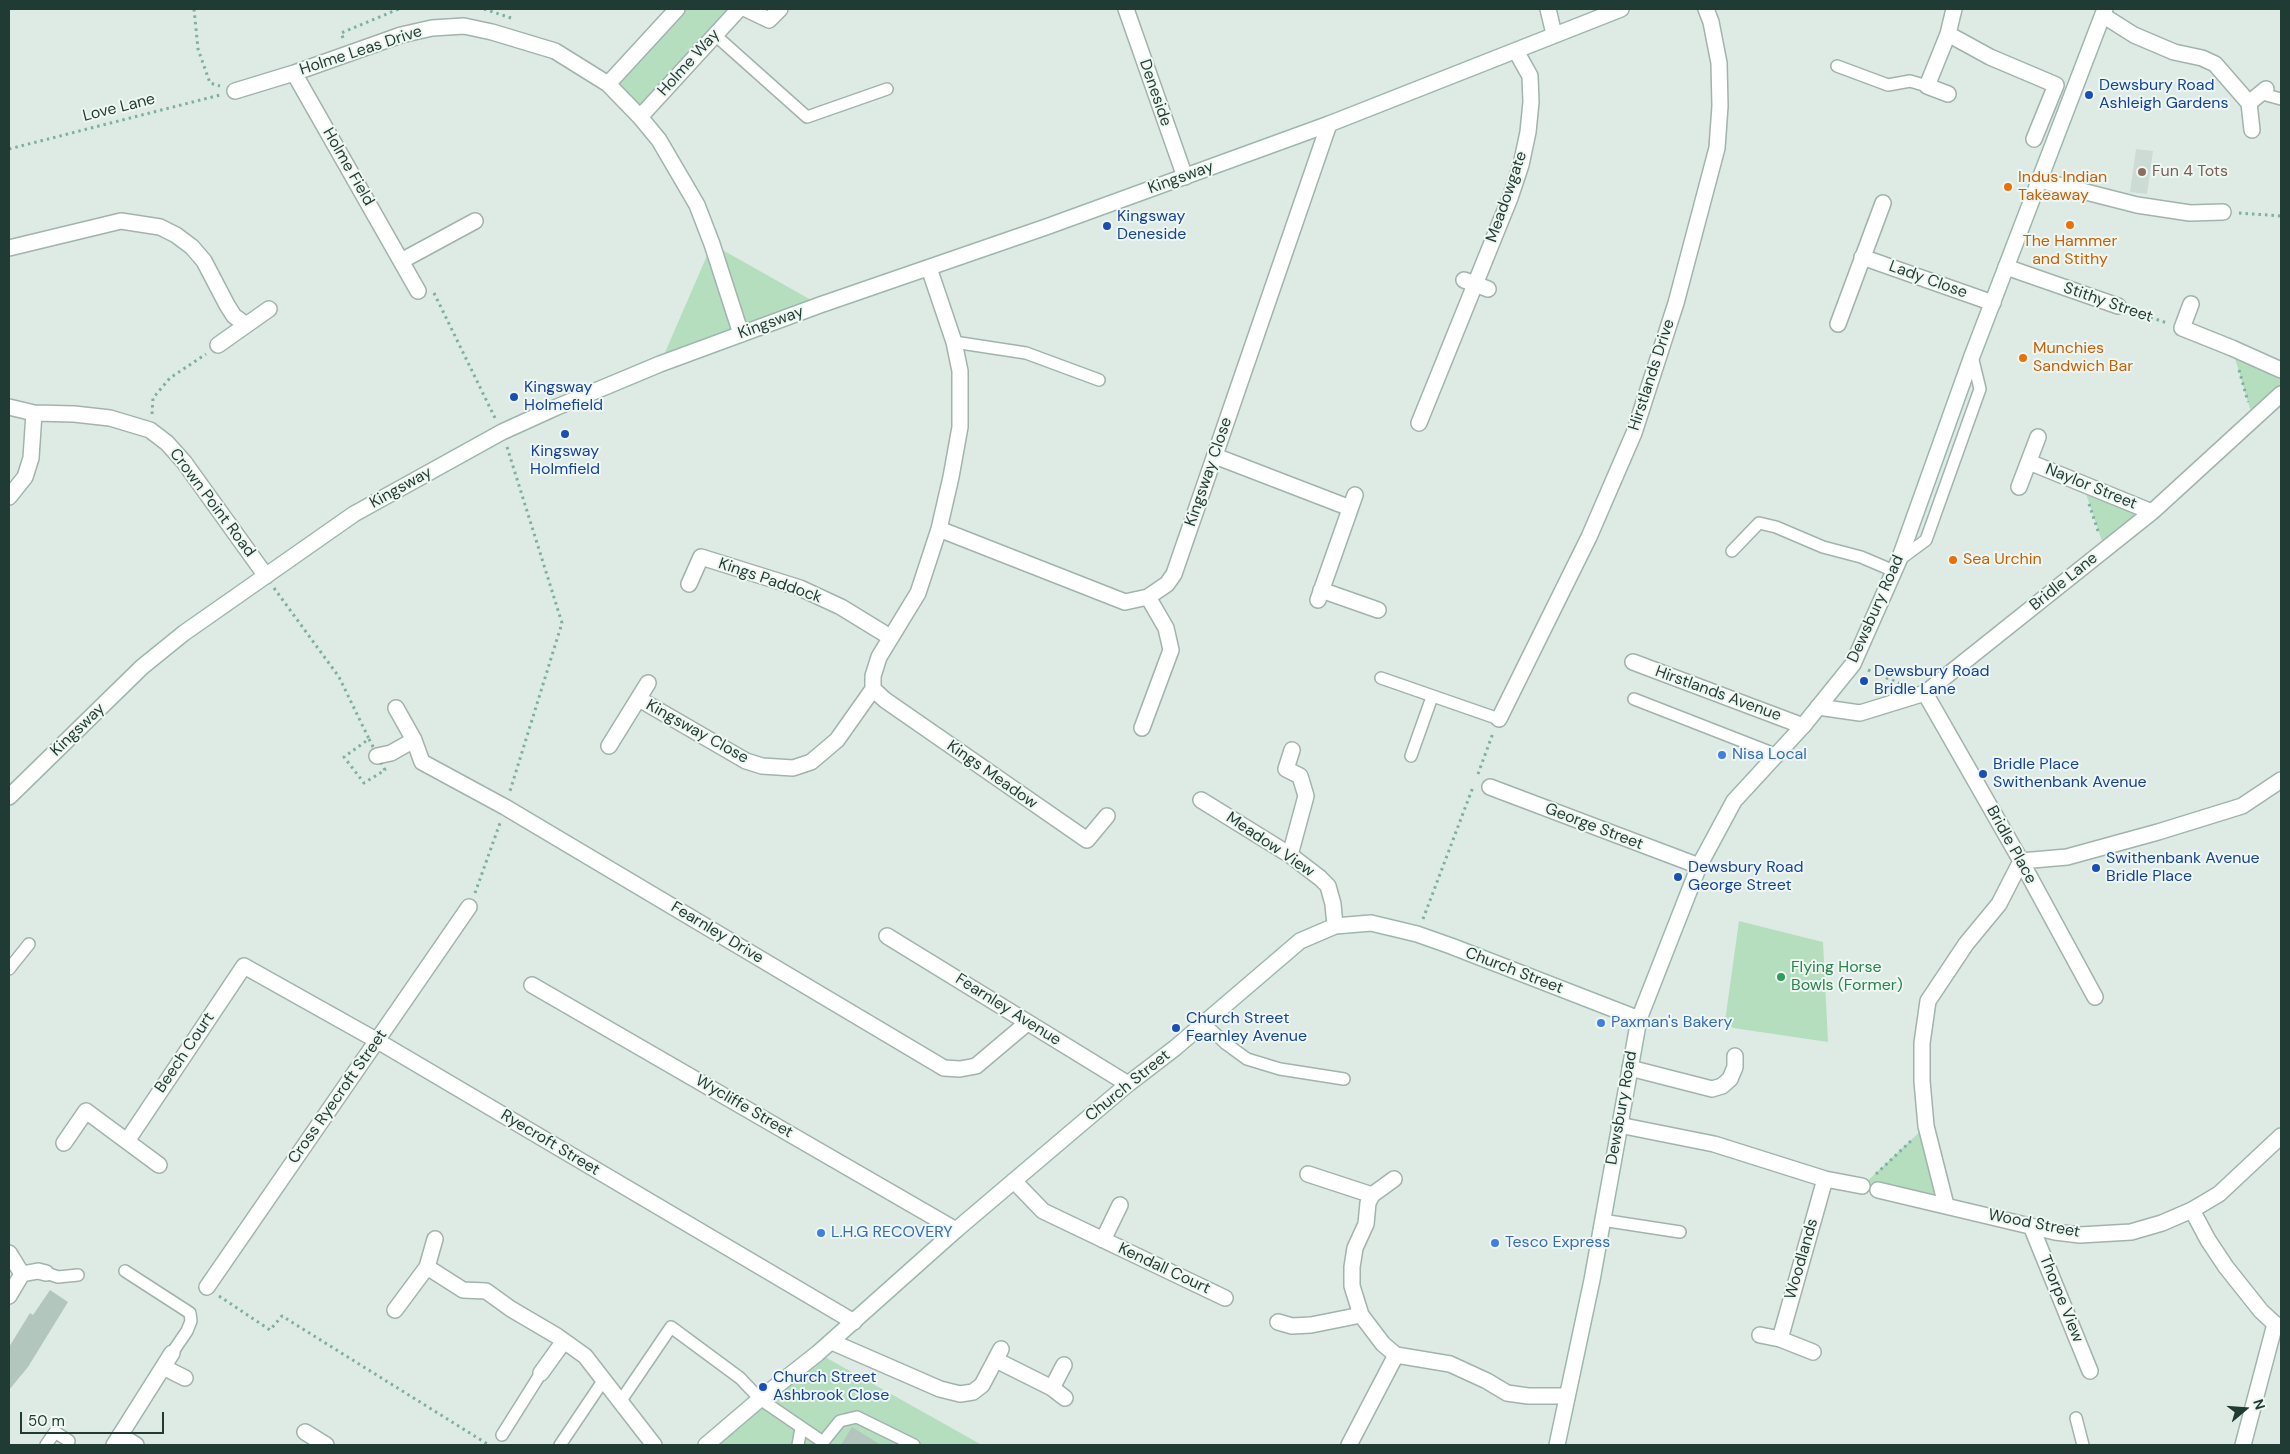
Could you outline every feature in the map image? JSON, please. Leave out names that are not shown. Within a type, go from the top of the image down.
[{"type":"street","points":[[608,84],[677,9]]},
{"type":"street","name":"Holme Way","points":[[640,117],[739,9]]},
{"type":"street","points":[[746,9],[769,20],[780,9]]},
{"type":"street","name":"Deneside","points":[[1126,9],[1185,177]]},
{"type":"street","points":[[1548,9],[1554,34]]},
{"type":"street","name":"Kingsway","points":[[9,797],[142,667],[184,633],[354,514],[502,432],[630,376],[741,334],[1329,124],[1621,9]]},
{"type":"street","name":"Hirstlands Drive","points":[[1499,719],[1589,536],[1634,433],[1676,303],[1717,148],[1720,106],[1719,63],[1711,22],[1706,9]]},
{"type":"street","points":[[1948,94],[1927,86],[1948,34],[1954,9]]},
{"type":"street","points":[[2104,12],[2134,34],[2174,52],[2202,58],[2215,64],[2258,95],[2252,130]]},
{"type":"street","name":"Dewsbury Road","points":[[1556,1445],[1592,1280],[1639,1019],[1699,866],[1734,801],[1775,754],[1803,726],[1853,664],[1897,565],[1972,356],[2104,12]]},
{"type":"street","name":"Holme Leas Drive","points":[[235,91],[294,73],[401,35],[432,28],[464,26],[492,32],[555,51],[608,84],[659,140],[697,205],[712,244],[741,334]]},
{"type":"street","points":[[1948,34],[1990,56],[2056,85],[2034,139]]},
{"type":"street","name":"Meadowgate","points":[[1419,423],[1510,198],[1521,165],[1528,132],[1531,102],[1530,76],[1516,51]]},
{"type":"street","name":"Holme Field","points":[[294,73],[418,290]]},
{"type":"street","name":"Kingsway Close","points":[[939,529],[1125,602],[1148,598],[1167,584],[1174,574],[1329,124]]},
{"type":"street","points":[[2039,180],[2137,205],[2190,212],[2223,212]]},
{"type":"street","points":[[1838,324],[1882,203]]},
{"type":"street","points":[[9,248],[121,221],[160,227],[187,243],[204,260],[234,316],[245,324]]},
{"type":"street","points":[[402,260],[476,221]]},
{"type":"street","name":"Lady Close","points":[[1862,256],[1993,303]]},
{"type":"street","name":"Stithy Street","points":[[2006,267],[2118,306]]},
{"type":"street","name":"Kingsway Close","points":[[639,699],[746,761],[762,766],[794,768],[811,762],[837,740],[873,689],[873,676],[879,657],[918,594],[939,529],[960,427],[960,371],[954,342],[929,268]]},
{"type":"street","points":[[2191,304],[2182,328],[2281,370]]},
{"type":"street","points":[[218,345],[245,324],[269,309]]},
{"type":"street","name":"Bridle Lane","points":[[1818,707],[1860,712],[1925,693],[2152,512],[2281,394]]},
{"type":"street","name":"Crown Point Road","points":[[9,407],[34,414],[74,414],[110,418],[150,430],[167,443],[184,462],[266,576]]},
{"type":"street","points":[[9,497],[25,477],[31,458],[34,414]]},
{"type":"street","name":"Naylor Street","points":[[2019,487],[2038,437]]},
{"type":"street","points":[[1215,456],[1353,501],[1320,595],[1378,610]]},
{"type":"street","name":"Naylor Street","points":[[2029,462],[2152,512]]},
{"type":"street","name":"Kings Paddock","points":[[689,584],[701,557],[800,588],[841,607],[890,637]]},
{"type":"street","points":[[1142,728],[1170,650],[1166,628],[1148,598]]},
{"type":"street","name":"Hirstlands Avenue","points":[[1633,662],[1803,726]]},
{"type":"street","points":[[609,746],[648,683]]},
{"type":"street","name":"Kings Meadow","points":[[873,689],[885,700],[1087,840],[1107,816]]},
{"type":"street","name":"Bridle Place","points":[[1925,693],[2021,861],[2095,997]]},
{"type":"street","name":"Fearnley Drive","points":[[396,708],[414,740],[422,762],[505,807],[944,1068],[960,1069],[976,1066],[1027,1023]]},
{"type":"street","points":[[377,756],[391,752],[414,740]]},
{"type":"street","points":[[1290,855],[1306,796],[1300,776],[1286,770],[1292,750]]},
{"type":"street","points":[[1946,1205],[1926,1126],[1922,1081],[1922,1042],[1928,1001],[1966,944],[1999,904],[2021,861],[2067,856],[2167,829],[2242,806],[2281,780]]},
{"type":"street","name":"George Street","points":[[1490,787],[1699,866]]},
{"type":"street","name":"Meadow View","points":[[1202,800],[1290,855],[1328,886],[1333,904],[1335,926]]},
{"type":"street","name":"Cross Ryecroft Street","points":[[207,1287],[469,908]]},
{"type":"street","name":"Church Street","points":[[706,1445],[832,1342],[1014,1180],[1128,1084],[1176,1048],[1300,941],[1335,926],[1371,923],[1417,934],[1639,1019]]},
{"type":"street","name":"Fearnley Avenue","points":[[888,936],[1128,1084]]},
{"type":"street","name":"Ryecroft Street","points":[[244,966],[376,1040],[854,1322]]},
{"type":"street","name":"Beech Court","points":[[127,1141],[244,966]]},
{"type":"street","name":"Wycliffe Street","points":[[532,985],[956,1230]]},
{"type":"street","points":[[1630,1068],[1712,1089],[1722,1086],[1730,1079],[1735,1067],[1736,1056]]},
{"type":"street","points":[[64,1143],[86,1111],[159,1165]]},
{"type":"street","points":[[1619,1126],[1714,1144],[1825,1179],[1862,1186]]},
{"type":"street","name":"Wood Street","points":[[1878,1190],[2032,1226],[2080,1235],[2131,1232],[2162,1223],[2192,1210],[2219,1194],[2281,1136]]},
{"type":"street","points":[[1308,1174],[1372,1195]]},
{"type":"street","points":[[1394,1178],[1372,1195],[1368,1203],[1366,1224],[1355,1248],[1352,1267],[1352,1286],[1361,1315],[1383,1344],[1396,1355],[1450,1364],[1488,1380],[1506,1392],[1528,1396],[1566,1396]]},
{"type":"street","name":"Woodlands","points":[[1780,1339],[1825,1179]]},
{"type":"street","name":"Kendall Court","points":[[1014,1180],[1043,1211],[1225,1298]]},
{"type":"street","name":"Kendall Court","points":[[1103,1240],[1120,1205]]},
{"type":"street","points":[[2192,1210],[2226,1268],[2278,1325],[2243,1445]]},
{"type":"street","name":"Thorpe View","points":[[2032,1226],[2090,1371]]},
{"type":"street","points":[[395,1310],[427,1267],[435,1239]]},
{"type":"street","points":[[9,1253],[22,1274]]},
{"type":"street","points":[[427,1267],[462,1290],[486,1291],[510,1309],[564,1341],[585,1356],[654,1445]]},
{"type":"street","points":[[9,1296],[22,1274],[38,1271],[46,1273]]},
{"type":"street","points":[[1278,1322],[1292,1326],[1361,1315]]},
{"type":"street","points":[[1760,1335],[1780,1339],[1813,1352]]},
{"type":"street","points":[[541,1373],[564,1341]]},
{"type":"street","points":[[832,1342],[940,1389],[960,1394],[973,1392],[982,1386],[998,1354],[1065,1398]]},
{"type":"street","points":[[136,1445],[117,1440],[172,1353]]},
{"type":"street","points":[[1348,1445],[1396,1355]]},
{"type":"street","points":[[1052,1388],[1064,1365]]},
{"type":"street","points":[[163,1367],[185,1378]]},
{"type":"street","points":[[305,1432],[326,1445]]},
{"type":"lane","points":[[715,34],[807,117],[887,88]]},
{"type":"lane","points":[[1837,66],[1888,85],[1910,81],[1927,86]]},
{"type":"lane","points":[[2258,95],[2281,100]]},
{"type":"lane","points":[[954,342],[1026,353],[1099,380]]},
{"type":"lane","points":[[1732,551],[1759,523],[1776,527],[1823,547],[1897,565]]},
{"type":"lane","points":[[1381,678],[1499,719]]},
{"type":"lane","points":[[1411,756],[1432,697]]},
{"type":"lane","points":[[1634,699],[1775,754]]},
{"type":"lane","points":[[9,969],[29,944]]},
{"type":"lane","points":[[1204,1023],[1225,1043],[1247,1059],[1280,1069],[1344,1079]]},
{"type":"lane","points":[[1602,1220],[1680,1232]]},
{"type":"lane","points":[[125,1271],[190,1314],[191,1322],[187,1331],[172,1353]]},
{"type":"lane","points":[[46,1273],[58,1277],[78,1275]]},
{"type":"lane","points":[[620,1402],[671,1327],[740,1378],[760,1399],[822,1443],[840,1421],[856,1417],[914,1445]]},
{"type":"lane","points":[[502,1435],[541,1373]]},
{"type":"lane","points":[[560,1445],[603,1381]]},
{"type":"lane","points":[[2076,1418],[2083,1445]]},
{"type":"lane","points":[[798,1445],[801,1428]]},
{"type":"lane","points":[[46,1445],[55,1432],[69,1441]]},
{"type":"path","points":[[194,9],[198,49],[210,83],[235,91]]},
{"type":"path","points":[[350,52],[341,33],[399,9]]},
{"type":"path","name":"Love Lane","points":[[9,149],[235,91]]},
{"type":"path","points":[[2223,212],[2281,216]]},
{"type":"path","points":[[418,290],[429,282],[502,432],[562,623],[505,807],[469,908]]},
{"type":"path","name":"Stithy Street","points":[[2118,306],[2182,328]]},
{"type":"path","points":[[150,430],[153,398],[170,378],[218,345]]},
{"type":"path","points":[[2232,348],[2253,419]]},
{"type":"path","points":[[2082,482],[2105,550]]},
{"type":"path","points":[[266,576],[339,678],[369,739]]},
{"type":"path","points":[[1853,664],[1925,693]]},
{"type":"path","points":[[1417,934],[1499,719]]},
{"type":"path","points":[[1862,1186],[1926,1126]]},
{"type":"path","points":[[207,1287],[270,1330],[282,1316],[490,1445]]},
{"type":"shaded area","name":"Fun 4 Tots","points":[[2136,149],[2153,151],[2147,194],[2130,192]]},
{"type":"green space","points":[[677,9],[739,9],[640,117],[608,84]]},
{"type":"green space","points":[[712,244],[820,305],[660,364]]},
{"type":"green space","points":[[2232,348],[2281,370],[2281,394],[2253,419]]},
{"type":"green space","points":[[2082,482],[2152,512],[2105,550]]},
{"type":"green space","points":[[1739,921],[1823,942],[1828,1042],[1733,1028],[1725,1021]]},
{"type":"green space","points":[[1926,1126],[1946,1205],[1862,1186]]},
{"type":"green space","points":[[818,1353],[982,1445],[706,1445]]},
{"type":"building","points":[[50,1290],[68,1302],[28,1367],[9,1390],[9,1347],[30,1313],[33,1315]]},
{"type":"building","points":[[852,1427],[881,1445],[841,1445]]},
{"type":"place","name":"Dewsbury Road Ashleigh Gardens","points":[[2089,95]]},
{"type":"place","name":"Fun 4 Tots","points":[[2142,172]]},
{"type":"place","name":"Indus Indian Takeaway","points":[[2008,187]]},
{"type":"place","name":"The Hammer and Stithy","points":[[2070,225]]},
{"type":"place","name":"Kingsway Deneside","points":[[1107,226]]},
{"type":"place","name":"Munchies Sandwich Bar","points":[[2023,358]]},
{"type":"place","name":"Kingsway Holmefield","points":[[514,397]]},
{"type":"place","name":"Kingsway Holmfield","points":[[565,434]]},
{"type":"place","name":"Sea Urchin","points":[[1953,560]]},
{"type":"place","name":"Dewsbury Road Bridle Lane","points":[[1864,681]]},
{"type":"place","name":"Nisa Local","points":[[1722,755]]},
{"type":"place","name":"Bridle Place Swithenbank Avenue","points":[[1983,774]]},
{"type":"place","name":"Swithenbank Avenue Bridle Place","points":[[2096,868]]},
{"type":"place","name":"Dewsbury Road George Street","points":[[1678,877]]},
{"type":"place","name":"Flying Horse Bowls (Former)","points":[[1781,977]]},
{"type":"place","name":"Paxman's Bakery","points":[[1601,1023]]},
{"type":"place","name":"Church Street Fearnley Avenue","points":[[1176,1028]]},
{"type":"place","name":"L.H.G RECOVERY","points":[[821,1233]]},
{"type":"place","name":"Tesco Express","points":[[1495,1243]]},
{"type":"place","name":"Church Street Ashbrook Close","points":[[763,1387]]}]
